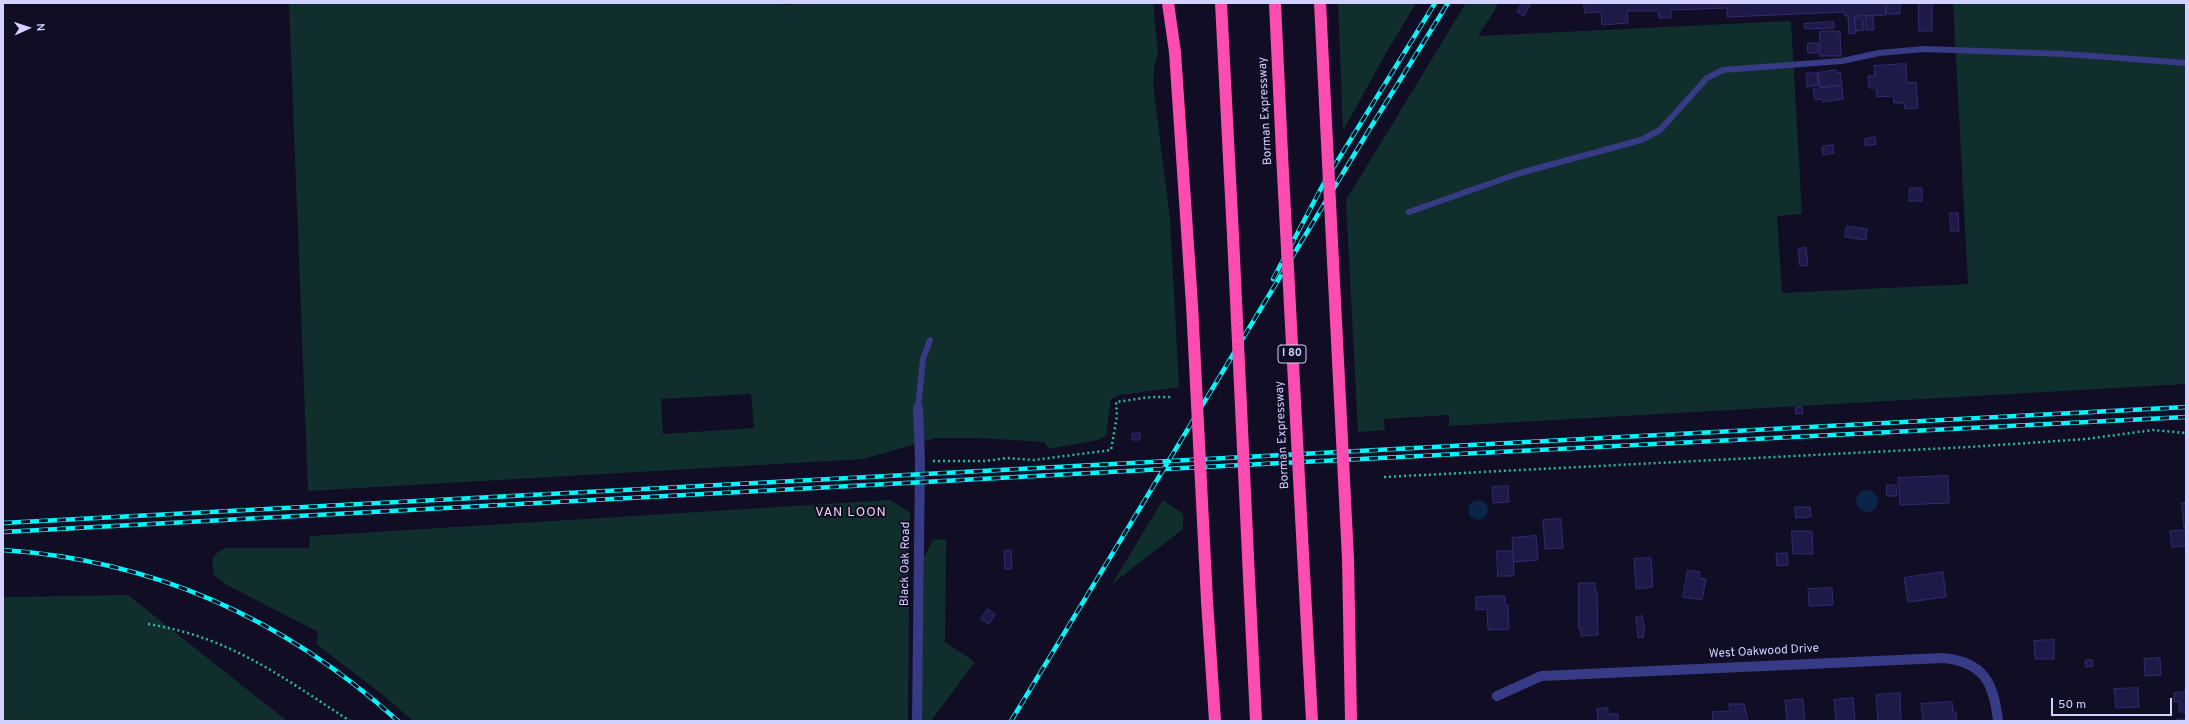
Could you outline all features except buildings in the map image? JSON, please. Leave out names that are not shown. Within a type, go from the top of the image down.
[{"type":"highway","points":[[1168,3],[1175,52]]},
{"type":"highway","points":[[1174,3],[1175,52],[1192,305],[1207,601],[1215,721]]},
{"type":"highway","points":[[1221,3],[1256,721]]},
{"type":"highway","name":"Borman Expressway","points":[[1275,3],[1312,721]]},
{"type":"highway","points":[[1320,3],[1348,559],[1352,721]]},
{"type":"street","name":"Black Oak Road","points":[[917,721],[920,461],[918,408]]},
{"type":"street","name":"West Oakwood Drive","points":[[1497,696],[1541,676],[1943,658],[1971,665],[1984,675],[1993,694],[1998,721]]},
{"type":"lane","points":[[1409,212],[1520,173],[1641,140],[1660,130],[1707,78],[1722,70],[1842,61],[1879,53],[1924,49],[2074,55],[2186,63]]},
{"type":"lane","points":[[918,408],[923,358],[930,340]]},
{"type":"path","points":[[920,461],[985,461],[1007,458],[1034,460],[1112,450],[1117,416],[1116,402],[1151,397],[1171,397]]},
{"type":"path","points":[[1384,477],[1969,447],[2086,439],[2153,430],[2186,433]]},
{"type":"path","points":[[148,624],[179,629],[240,652],[312,695],[350,721]]},
{"type":"green space","points":[[289,3],[770,3],[787,5],[798,3],[1153,3],[1158,52],[1154,68],[1153,84],[1170,219],[1179,387],[1121,395],[1111,399],[1106,436],[1098,440],[1049,449],[1044,442],[980,438],[936,438],[864,459],[308,491]],"holes":[[[751,394],[754,428],[663,434],[661,399]]]},
{"type":"green space","points":[[1338,3],[1416,3],[1343,131]]},
{"type":"green space","points":[[1466,3],[1499,3],[1478,36],[1791,21],[1802,214],[1777,216],[1782,293],[1968,284],[1953,3],[2186,3],[2186,384],[1449,426],[1449,415],[1384,419],[1385,430],[1358,432],[1346,200]]},
{"type":"green space","points":[[891,500],[910,513],[908,721],[413,721],[384,696],[316,644],[318,632],[227,585],[214,575],[212,559],[218,552],[225,548],[309,548],[310,536]]},
{"type":"green space","points":[[1163,500],[1183,514],[1183,529],[1112,584]]},
{"type":"green space","points":[[946,539],[945,642],[975,662],[931,721],[921,721],[924,557],[933,540]]},
{"type":"green space","points":[[128,595],[287,721],[3,721],[3,597]]},
{"type":"water","points":[[1867,490],[1875,493],[1878,501],[1875,509],[1867,512],[1859,509],[1856,501],[1859,493]]},
{"type":"water","points":[[1478,500],[1485,503],[1488,510],[1485,517],[1478,520],[1471,517],[1468,510],[1471,503]]},
{"type":"railway","points":[[1273,279],[1325,181],[1435,3]]},
{"type":"railway","points":[[1011,721],[1369,130],[1448,3]]},
{"type":"railway","points":[[3,523],[2186,407]]},
{"type":"railway","points":[[3,532],[1164,469],[2186,417]]},
{"type":"railway","points":[[3,550],[59,556],[113,567],[165,582],[215,601],[264,625],[310,653],[355,685],[398,721]]},
{"type":"district","name":"VAN LOON","points":[[851,513]]}]
